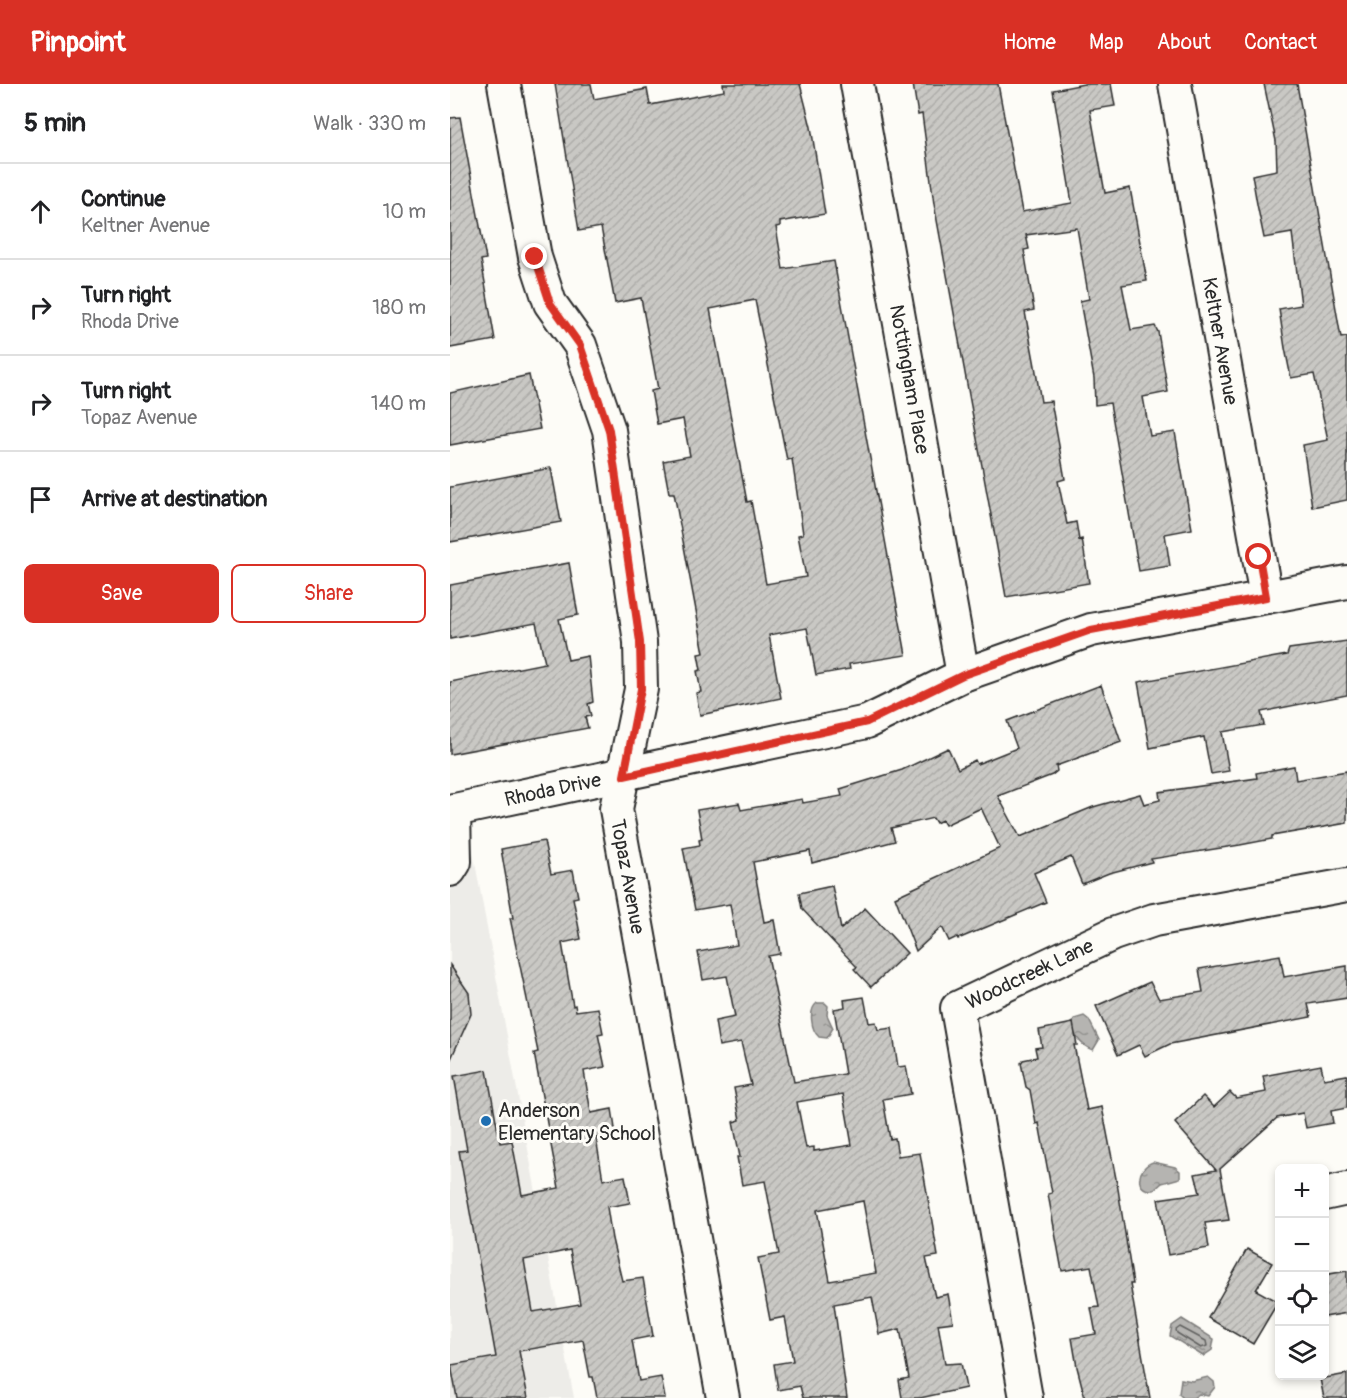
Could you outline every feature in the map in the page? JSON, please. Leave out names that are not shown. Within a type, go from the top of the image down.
[{"type":"street","name":"Topaz Avenue","points":[[504,84],[535,257],[550,303],[580,345],[609,430],[640,642],[641,689],[616,809],[723,1398]]},
{"type":"street","name":"Nottingham Place","points":[[857,84],[963,675]]},
{"type":"street","name":"Keltner Avenue","points":[[1175,84],[1266,597]]},
{"type":"street","name":"Rhoda Drive","points":[[452,810],[624,776],[867,722],[963,675],[1091,630],[1347,582]]},
{"type":"street","points":[[450,870],[455,862],[452,810]]},
{"type":"street","name":"Woodcreek Lane","points":[[1026,1398],[957,1008],[1113,934],[1154,920],[1347,885]]},
{"type":"street","points":[[1329,1193],[1347,1189]]},
{"type":"shaded area","name":"Anderson Elementary School","points":[[471,841],[574,1398],[450,1398],[450,844]]},
{"type":"water","points":[[817,1003],[825,1003],[828,1006],[827,1015],[833,1028],[827,1038],[819,1037],[812,1025],[812,1010]]},
{"type":"water","points":[[1084,1016],[1089,1020],[1099,1040],[1093,1050],[1081,1042],[1073,1029],[1074,1019]]},
{"type":"water","points":[[1153,1162],[1175,1167],[1180,1171],[1180,1178],[1162,1183],[1154,1190],[1147,1190],[1140,1183],[1141,1174],[1143,1169]]},
{"type":"water","points":[[1182,1319],[1214,1339],[1212,1350],[1203,1356],[1170,1336],[1172,1326]]},
{"type":"water","points":[[1208,1377],[1214,1382],[1215,1387],[1208,1396],[1199,1394],[1193,1398],[1183,1398],[1179,1394],[1181,1379],[1192,1381]]},
{"type":"building","points":[[555,84],[591,84],[594,99],[647,89],[650,105],[724,91],[723,84],[800,84],[811,127],[825,214],[780,222],[780,226],[776,227],[783,269],[834,261],[906,655],[849,664],[850,669],[816,675],[807,628],[769,635],[781,698],[700,715],[696,693],[701,692],[697,671],[701,670],[698,654],[704,653],[674,493],[669,493],[663,461],[690,456],[683,419],[657,424],[651,391],[658,389],[641,298],[615,303],[601,227],[579,231]],"holes":[[[755,300],[787,460],[792,459],[803,534],[798,535],[806,577],[766,584],[751,501],[747,502],[710,309]]]},
{"type":"building","points":[[913,84],[998,84],[1022,212],[1072,203],[1053,90],[1084,84],[1111,84],[1115,106],[1090,110],[1105,193],[1130,188],[1147,281],[1122,285],[1131,330],[1155,326],[1158,332],[1168,392],[1143,397],[1150,436],[1175,432],[1192,529],[1165,534],[1170,566],[1139,571],[1110,403],[1095,405],[1094,378],[1080,301],[1089,299],[1077,228],[1026,235],[1029,249],[1024,250],[1034,310],[1025,312],[1041,402],[1051,401],[1065,479],[1058,481],[1067,524],[1076,522],[1079,540],[1082,539],[1089,583],[1006,597],[934,204],[922,114],[918,115]]},
{"type":"building","points":[[1264,84],[1297,84],[1341,338],[1347,337],[1347,500],[1312,507],[1303,445],[1328,440],[1314,374],[1291,378],[1285,348],[1279,309],[1301,305],[1292,233],[1264,238],[1257,204],[1252,175],[1277,170],[1276,141]]},
{"type":"building","points":[[460,117],[486,259],[481,260],[495,340],[450,348],[450,118]]},
{"type":"building","points":[[529,375],[540,429],[450,445],[450,393]]},
{"type":"building","points":[[551,468],[561,522],[450,542],[450,487]]},
{"type":"building","points":[[569,563],[578,615],[559,619],[568,660],[588,656],[593,702],[588,704],[591,716],[585,717],[588,728],[450,754],[450,682],[545,663],[536,623],[450,639],[450,585]]},
{"type":"building","points":[[1347,641],[1347,695],[1261,712],[1264,725],[1222,732],[1229,771],[1211,774],[1204,737],[1150,748],[1138,682],[1287,655],[1289,649]]},
{"type":"building","points":[[1101,685],[1121,742],[1056,766],[1057,771],[1052,775],[998,796],[1020,837],[1093,807],[1140,794],[1144,804],[1160,800],[1159,792],[1257,778],[1256,773],[1294,766],[1296,780],[1347,771],[1347,823],[1272,836],[1272,839],[1240,845],[1151,859],[1152,862],[1109,873],[1082,884],[1071,857],[1034,873],[1046,902],[958,939],[957,937],[949,941],[942,927],[916,951],[895,897],[1000,848],[981,808],[945,825],[942,820],[936,823],[933,818],[891,828],[895,841],[812,863],[810,851],[753,862],[764,922],[774,920],[780,954],[768,956],[794,1082],[845,1074],[834,1009],[845,1007],[844,1000],[864,997],[869,1023],[876,1022],[878,1030],[892,1028],[898,1067],[906,1066],[911,1094],[883,1099],[890,1139],[895,1138],[898,1156],[920,1153],[938,1256],[926,1258],[935,1297],[948,1294],[953,1322],[938,1324],[945,1364],[961,1363],[966,1388],[920,1398],[902,1398],[899,1380],[909,1378],[900,1329],[879,1334],[872,1297],[834,1304],[847,1398],[803,1398],[800,1386],[778,1390],[774,1364],[793,1361],[785,1317],[770,1320],[758,1258],[779,1254],[765,1181],[742,1185],[737,1157],[740,1157],[733,1122],[740,1120],[734,1088],[751,1085],[741,1042],[719,1046],[715,1021],[735,1017],[727,976],[703,980],[698,952],[737,945],[730,904],[695,910],[683,848],[700,845],[699,840],[702,839],[697,810],[739,803],[741,810],[802,799],[803,803],[842,796],[840,789],[902,770],[948,748],[958,769],[975,760],[977,764],[1017,748],[1007,721]],"holes":[[[843,1094],[852,1145],[814,1151],[814,1147],[806,1148],[797,1102]],[[863,1201],[876,1273],[830,1281],[817,1210]]]},
{"type":"building","points":[[544,841],[551,874],[573,870],[578,897],[573,898],[581,939],[562,943],[573,1006],[575,1005],[576,1011],[598,1008],[603,1033],[598,1034],[605,1067],[584,1071],[591,1113],[612,1109],[616,1135],[596,1138],[603,1180],[625,1176],[630,1203],[607,1207],[612,1239],[622,1281],[643,1278],[653,1336],[632,1340],[639,1381],[661,1377],[665,1398],[597,1398],[593,1377],[590,1377],[583,1340],[519,1351],[528,1398],[457,1398],[451,1365],[496,1357],[459,1151],[467,1150],[454,1076],[487,1070],[500,1143],[512,1141],[522,1195],[559,1188],[534,1053],[538,1052],[510,918],[513,918],[501,849]],"holes":[[[570,1250],[580,1304],[533,1312],[524,1260]]]},
{"type":"building","points":[[832,886],[841,929],[865,908],[907,953],[871,987],[854,969],[857,967],[802,909],[799,893]]},
{"type":"building","points":[[1280,955],[1284,977],[1347,966],[1347,998],[1308,1004],[1311,1017],[1170,1044],[1145,1056],[1139,1045],[1118,1055],[1096,1006],[1150,982],[1159,999],[1203,992],[1199,969]]},
{"type":"building","points":[[450,965],[469,993],[471,1014],[450,1061]]},
{"type":"building","points":[[1073,1023],[1077,1045],[1074,1045],[1087,1110],[1102,1107],[1118,1189],[1133,1284],[1130,1284],[1150,1398],[1085,1398],[1077,1367],[1072,1338],[1096,1334],[1091,1308],[1099,1307],[1091,1266],[1062,1271],[1048,1194],[1052,1193],[1039,1123],[1036,1124],[1030,1090],[1026,1087],[1021,1063],[1023,1060],[1037,1057],[1035,1048],[1042,1047],[1039,1030]]},
{"type":"building","points":[[1321,1065],[1324,1079],[1347,1075],[1347,1108],[1331,1111],[1333,1123],[1306,1128],[1303,1113],[1277,1118],[1220,1169],[1229,1220],[1205,1223],[1209,1248],[1168,1255],[1158,1199],[1200,1193],[1195,1174],[1216,1170],[1175,1123],[1203,1096],[1214,1107],[1230,1092],[1236,1098],[1266,1092],[1263,1076]]},
{"type":"building","points":[[1247,1249],[1272,1263],[1256,1290],[1275,1300],[1275,1307],[1253,1344],[1208,1318]]},
{"type":"building","points":[[1347,1271],[1347,1313],[1329,1316],[1329,1274]]},
{"type":"building","points":[[1347,1374],[1347,1398],[1324,1398],[1320,1380],[1329,1380],[1329,1377]]},
{"type":"place","name":"Anderson Elementary School","points":[[486,1121]]},
{"type":"route","points":[[535,257],[550,303],[580,345],[609,430],[640,642],[641,689],[624,776],[867,722],[963,675],[1091,630],[1266,597],[1259,557]]}]
